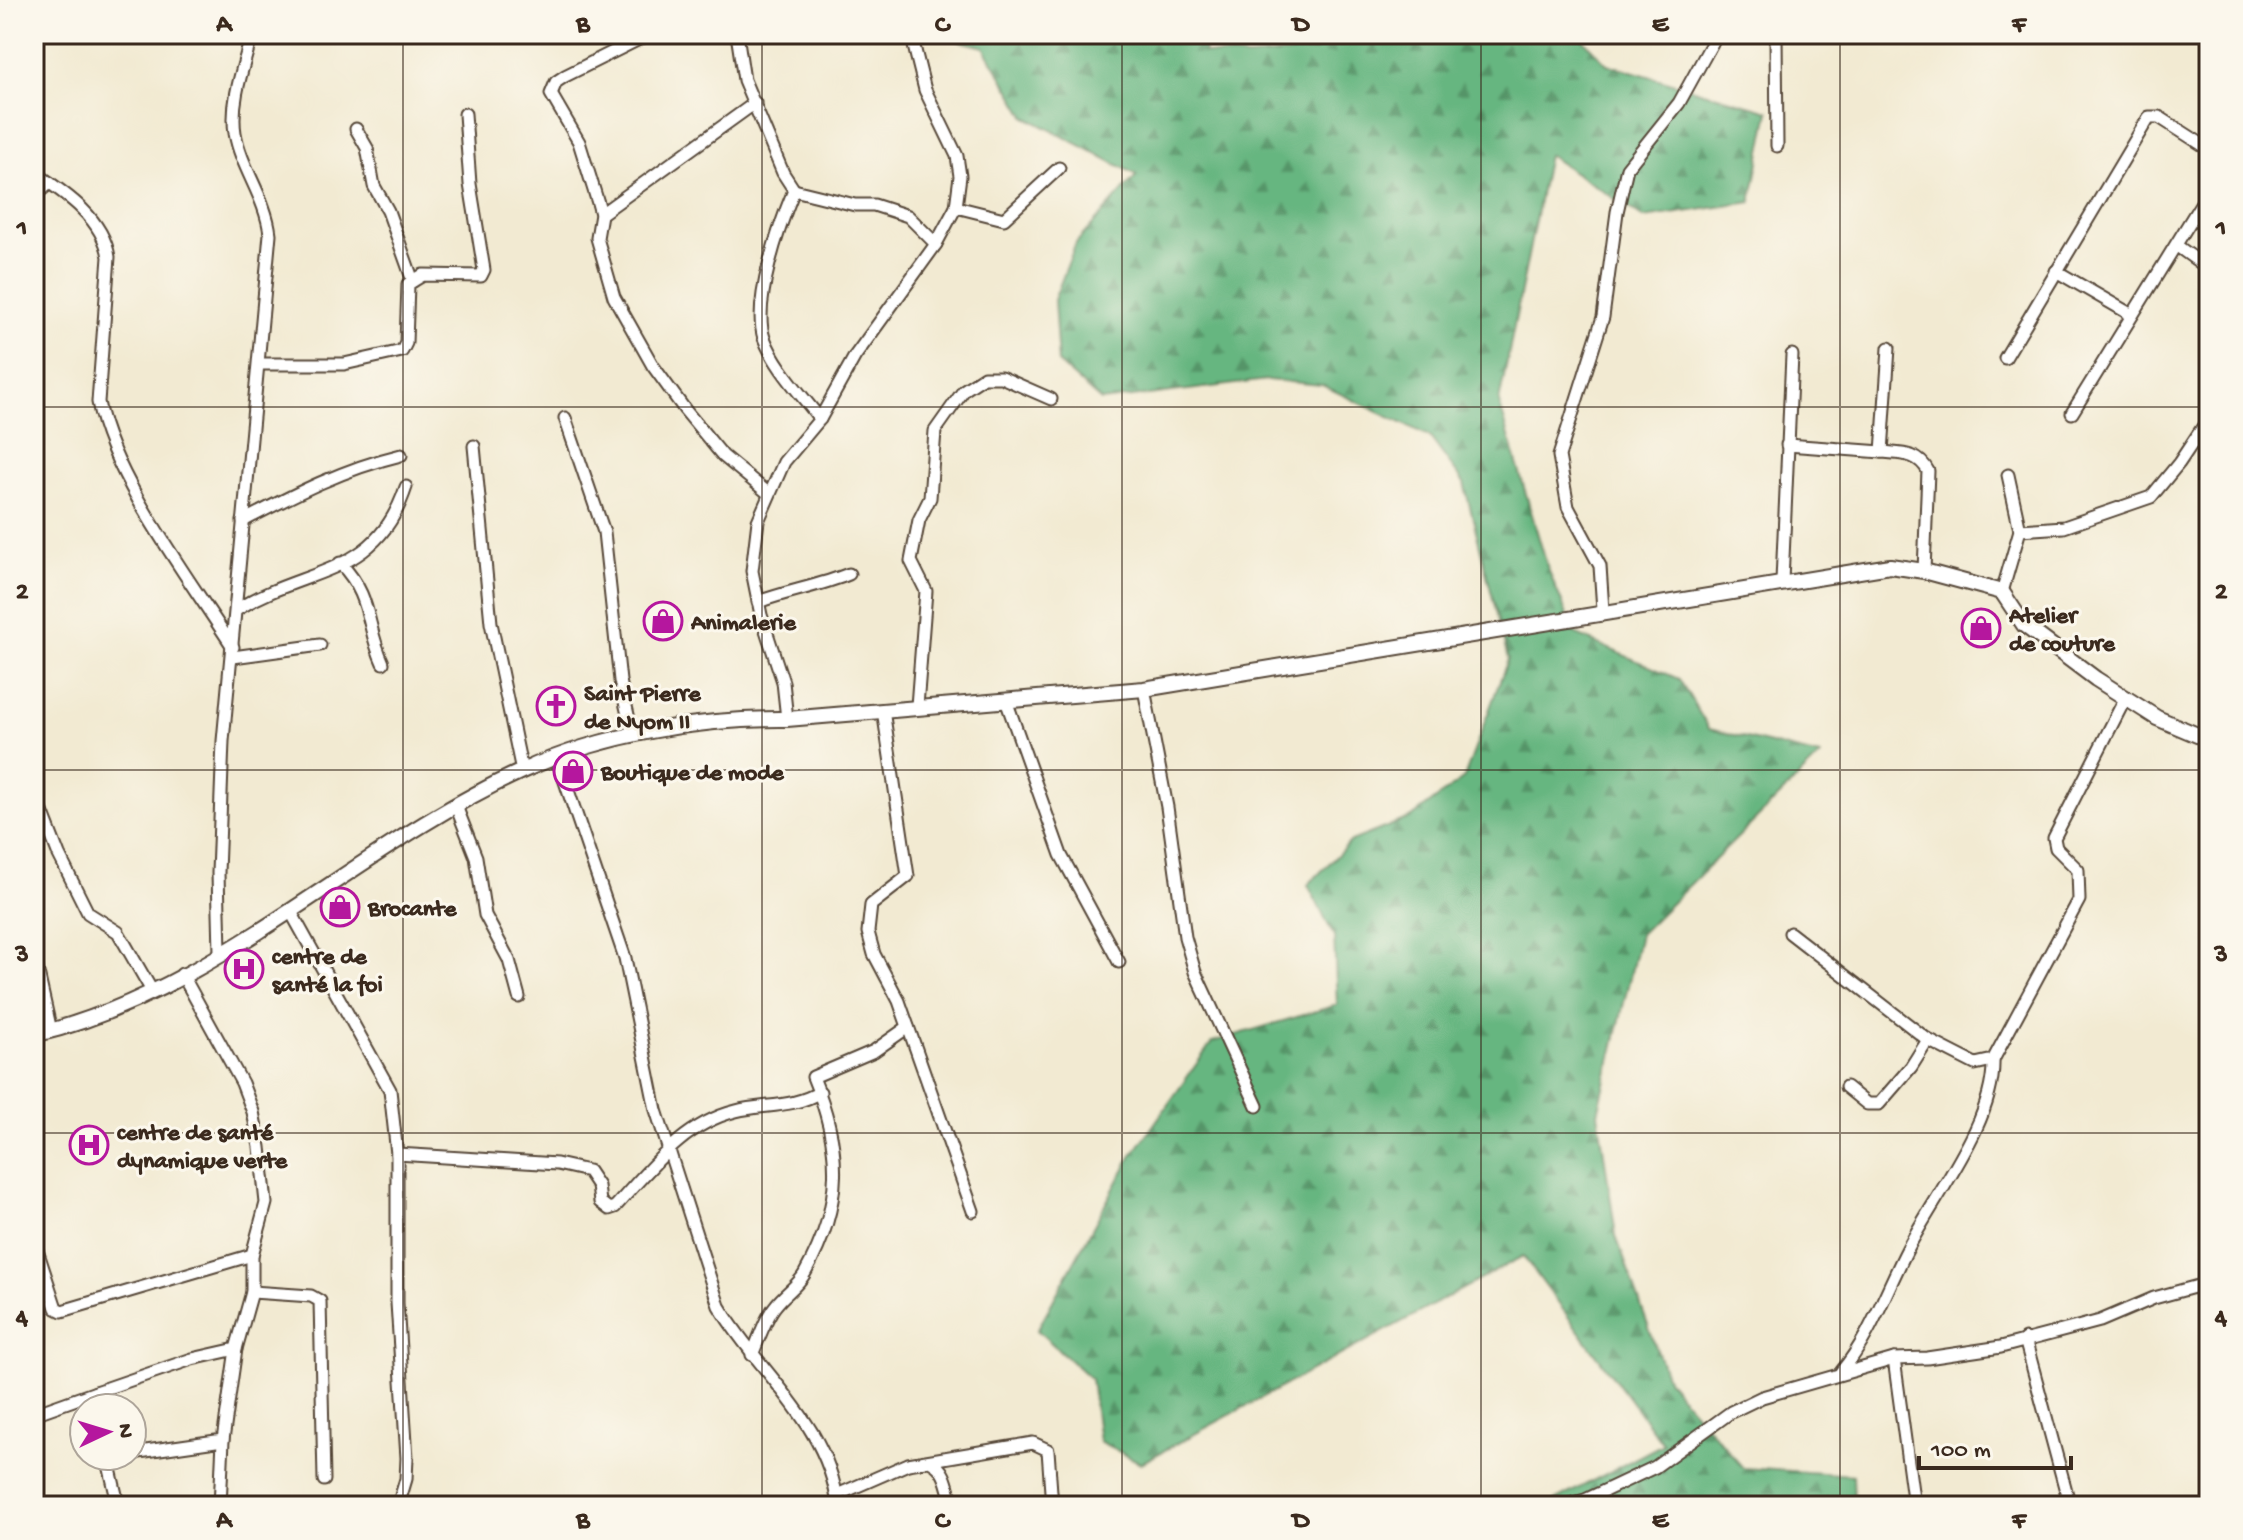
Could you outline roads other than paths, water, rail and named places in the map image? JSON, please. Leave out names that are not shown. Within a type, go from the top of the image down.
[{"type":"main road","points":[[34,1035],[98,1016],[152,991],[291,912],[456,806],[522,771],[633,736],[736,719],[787,719],[917,706],[1007,703],[1144,689],[1603,610],[1890,566],[1924,571],[2002,592],[2024,625],[2157,718],[2209,740]]},
{"type":"street","points":[[220,952],[220,798],[270,234],[264,208],[235,134],[234,117],[252,34]]},
{"type":"street","points":[[649,34],[565,76],[556,82],[551,94],[579,142],[601,214],[597,238],[610,289],[653,366],[717,449],[768,493]]},
{"type":"street","points":[[737,34],[744,80],[783,173],[794,190],[855,205],[874,205],[908,216],[936,244]]},
{"type":"street","points":[[787,719],[783,682],[758,602],[752,544],[768,493],[790,454],[820,419],[855,356],[936,244],[956,207],[960,176],[957,156],[925,90],[911,34]]},
{"type":"street","points":[[1776,34],[1777,146]]},
{"type":"street","points":[[1603,610],[1600,566],[1568,507],[1559,456],[1603,317],[1617,212],[1627,168],[1679,103],[1711,36]]},
{"type":"street","points":[[601,214],[755,103]]},
{"type":"street","points":[[259,364],[344,364],[402,351],[406,343],[407,290],[413,281],[423,275],[478,277],[483,273],[470,184],[465,114]]},
{"type":"street","points":[[2005,358],[2149,117],[2159,117],[2209,149]]},
{"type":"street","points":[[356,129],[367,148],[374,186],[388,211],[413,281]]},
{"type":"street","points":[[956,207],[1004,219],[1059,168]]},
{"type":"street","points":[[34,172],[93,219],[106,236],[109,257],[98,402],[106,431],[157,529],[233,652]]},
{"type":"street","points":[[34,196],[50,183]]},
{"type":"street","points":[[794,190],[773,242],[761,324],[770,350],[820,419]]},
{"type":"street","points":[[2072,413],[2209,191]]},
{"type":"street","points":[[2177,246],[2209,269]]},
{"type":"street","points":[[2056,271],[2132,315]]},
{"type":"street","points":[[1882,452],[1889,348]]},
{"type":"street","points":[[1782,581],[1792,355]]},
{"type":"street","points":[[917,706],[926,591],[911,561],[919,520],[930,498],[935,431],[964,390],[984,377],[1001,377],[1051,399]]},
{"type":"street","points":[[565,418],[604,532],[620,681],[633,736]]},
{"type":"street","points":[[2020,530],[2064,527],[2151,497],[2179,463],[2209,418]]},
{"type":"street","points":[[1787,445],[1913,455],[1928,471],[1924,571]]},
{"type":"street","points":[[474,446],[491,623],[522,771]]},
{"type":"street","points":[[243,521],[299,489],[356,467],[401,455]]},
{"type":"street","points":[[2002,592],[2020,530],[2008,475]]},
{"type":"street","points":[[236,610],[374,546],[399,508],[406,487]]},
{"type":"street","points":[[340,563],[366,600],[371,636],[383,663]]},
{"type":"street","points":[[758,602],[849,574]]},
{"type":"street","points":[[233,652],[320,645]]},
{"type":"street","points":[[1144,689],[1167,807],[1185,937],[1195,972],[1257,1106]]},
{"type":"street","points":[[1841,1372],[1863,1341],[1908,1246],[1973,1130],[1989,1095],[1993,1060],[2079,900],[2078,870],[2056,848],[2054,838],[2126,697]]},
{"type":"street","points":[[1007,703],[1061,855],[1119,962]]},
{"type":"street","points":[[883,710],[908,876],[871,905],[868,932],[874,954],[899,1001],[973,1211]]},
{"type":"street","points":[[557,758],[625,958],[656,1110],[719,1306],[752,1355],[800,1409],[817,1436],[837,1500],[908,1464],[1040,1444],[1048,1450],[1052,1506]]},
{"type":"street","points":[[34,791],[59,855],[88,913],[118,932],[152,991]]},
{"type":"street","points":[[456,806],[476,857],[485,915],[509,960],[519,997]]},
{"type":"street","points":[[291,912],[387,1080],[397,1154],[397,1303],[407,1458],[406,1479],[398,1506]]},
{"type":"street","points":[[1790,933],[1928,1040],[1975,1064],[1985,1065],[1993,1060]]},
{"type":"street","points":[[34,955],[51,1031]]},
{"type":"street","points":[[182,974],[242,1083],[253,1112],[266,1203],[252,1255],[252,1292],[236,1349],[223,1440],[220,1506]]},
{"type":"street","points":[[752,1355],[775,1305],[806,1272],[830,1208],[837,1168],[820,1092],[813,1077],[874,1051],[908,1027]]},
{"type":"street","points":[[1846,1087],[1867,1104],[1879,1104],[1911,1067],[1928,1040]]},
{"type":"street","points":[[397,1154],[557,1164],[588,1171],[598,1186],[600,1202],[609,1209],[615,1207],[670,1146],[725,1114],[800,1102],[820,1092]]},
{"type":"street","points":[[34,1241],[56,1308],[62,1311],[252,1255]]},
{"type":"street","points":[[1563,1506],[1585,1500],[1655,1467],[1731,1412],[1762,1397],[1894,1359],[1942,1356],[2100,1321],[2154,1298],[2209,1283]]},
{"type":"street","points":[[252,1292],[311,1296],[320,1301],[324,1480]]},
{"type":"street","points":[[2025,1339],[2070,1506]]},
{"type":"street","points":[[96,1392],[192,1359],[236,1349]]},
{"type":"street","points":[[1894,1359],[1914,1506]]},
{"type":"street","points":[[37,1413],[68,1402]]},
{"type":"street","points":[[148,1451],[223,1440]]},
{"type":"street","points":[[931,1462],[944,1475],[953,1506]]},
{"type":"street","points":[[112,1472],[117,1499]]},
{"type":"place","name":"Animalerie","points":[[663,621]]},
{"type":"place","name":"Atelier de couture","points":[[1981,628]]},
{"type":"place","name":"Saint Pierre de Nyom II","points":[[556,706]]},
{"type":"place","name":"Boutique de mode","points":[[573,771]]},
{"type":"place","name":"Brocante","points":[[340,907]]},
{"type":"place","name":"centre de santé la foi","points":[[244,969]]},
{"type":"place","name":"centre de santé dynamique verte","points":[[89,1145]]}]
